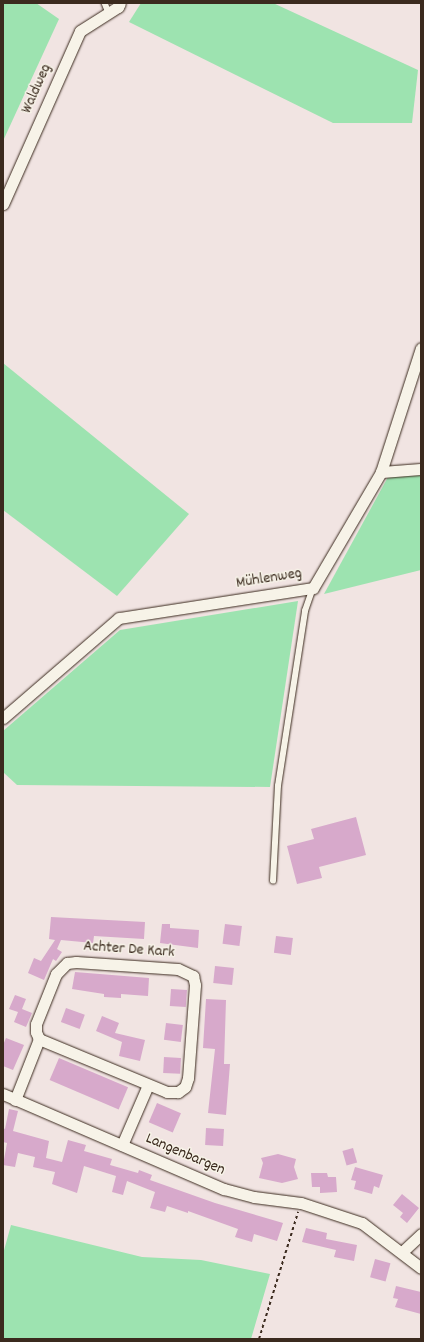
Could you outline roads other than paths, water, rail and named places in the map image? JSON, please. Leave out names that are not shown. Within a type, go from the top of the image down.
[{"type":"street","name":"Waldweg","points":[[3,204],[80,31],[107,8],[120,3]]},
{"type":"street","name":"Mühlenweg","points":[[3,718],[118,618],[314,588],[381,472],[421,348]]},
{"type":"street","points":[[381,472],[421,469]]},
{"type":"street","name":"Achter De Kark","points":[[67,963],[178,968],[187,971],[193,976],[195,984],[187,1082],[178,1092],[167,1092],[148,1085],[39,1039],[36,1032],[36,1024],[56,974],[67,963]]},
{"type":"street","name":"Achter De Kark","points":[[15,1100],[39,1039]]},
{"type":"street","points":[[122,1145],[148,1085]]},
{"type":"street","name":"Langenbargen","points":[[3,1094],[224,1189],[254,1197],[301,1203],[362,1223],[421,1268]]},
{"type":"street","points":[[402,1252],[421,1234]]},
{"type":"lane","points":[[273,881],[278,786],[305,611],[314,588]]}]
